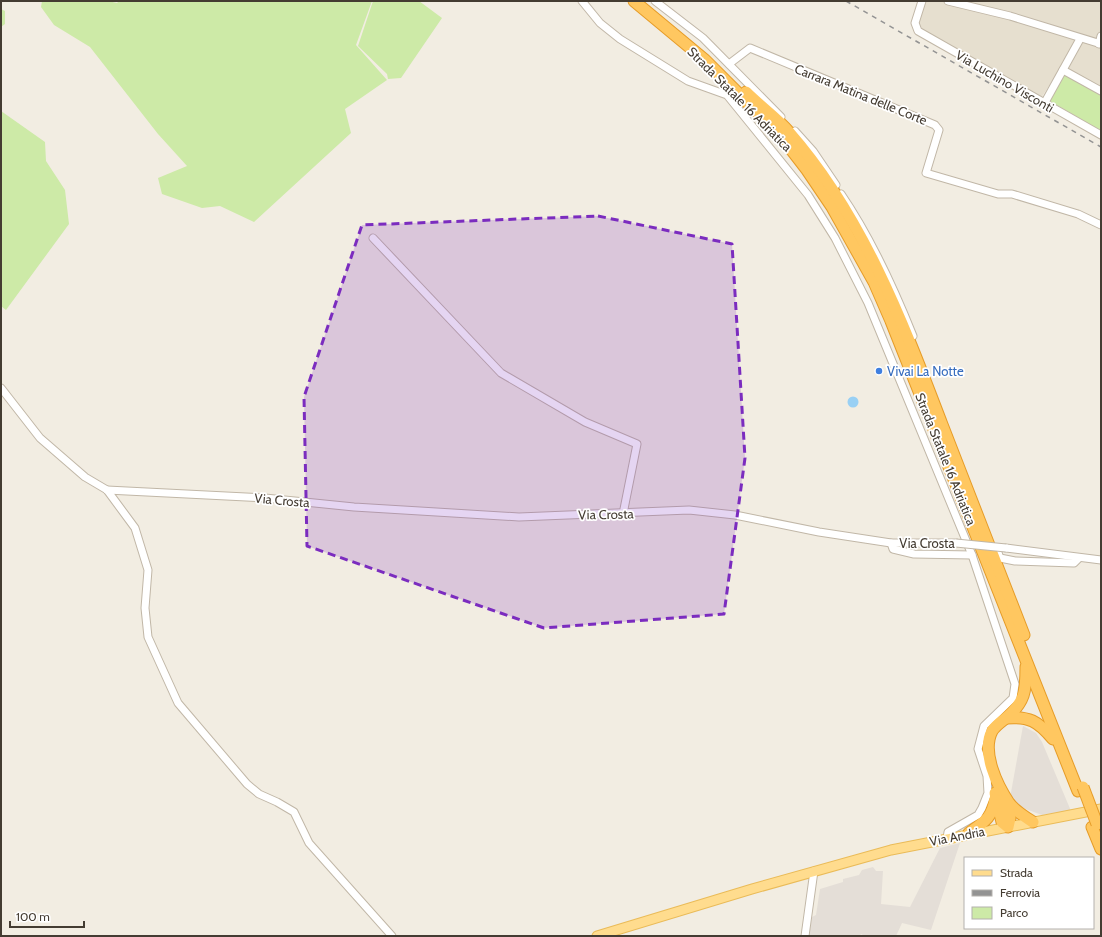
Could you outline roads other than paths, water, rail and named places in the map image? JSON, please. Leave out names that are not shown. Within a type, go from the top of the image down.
[{"type":"highway","name":"Strada Statale 16 Adriatica","points":[[634,1],[704,60],[780,135],[811,176],[854,244],[874,282],[891,321],[1062,751],[1081,789]]},
{"type":"highway","name":"Strada Statale 16 Adriatica","points":[[644,1],[711,58],[789,131],[819,170],[851,220],[877,265],[919,364],[1097,828],[1101,850]]},
{"type":"highway","points":[[1008,827],[1010,818],[1009,807],[999,792],[989,754],[989,741],[996,725],[1006,718],[1018,706],[1023,698],[1026,688],[1026,662]]},
{"type":"highway","points":[[1006,718],[1021,717],[1034,721],[1044,728],[1062,751]]},
{"type":"highway","points":[[999,792],[1010,804],[1033,822]]},
{"type":"highway","points":[[969,833],[987,821],[999,792]]},
{"type":"main road","name":"Via Andria","points":[[597,936],[814,871],[891,850],[969,833],[1101,809]]},
{"type":"street","points":[[582,1],[600,23],[620,39],[688,81],[727,95],[808,196],[835,238],[868,303],[972,555],[1015,684],[1013,698],[984,726],[978,749],[986,776],[988,793],[982,808],[978,815],[948,832],[947,838]]},
{"type":"street","points":[[656,1],[703,38],[813,151],[858,219],[894,289],[1000,558],[1015,561],[1074,562],[1079,558]]},
{"type":"street","name":"Via Luchino Visconti","points":[[922,1],[915,23],[918,31],[1044,104],[1101,135]]},
{"type":"street","points":[[948,1],[1010,16],[1100,44],[1101,36]]},
{"type":"street","points":[[1044,104],[1080,39]]},
{"type":"street","name":"Carrara Matina delle Corte","points":[[729,64],[750,48],[922,119],[935,125],[939,130],[926,172],[1071,212],[1101,225]]},
{"type":"street","points":[[1063,70],[1101,91]]},
{"type":"street","points":[[373,238],[502,373],[585,422],[637,444],[624,514]]},
{"type":"street","points":[[1,388],[40,438],[86,477],[107,490],[134,528],[148,570],[145,608],[148,637],[178,703],[247,784],[259,794],[294,812],[309,843],[392,936]]},
{"type":"street","name":"Via Crosta","points":[[107,490],[265,498],[354,507],[519,517],[624,514],[689,510],[735,515],[819,532],[891,543],[956,543],[1101,560]]},
{"type":"street","points":[[891,543],[893,549],[914,554],[972,555]]},
{"type":"street","points":[[806,936],[814,871]]},
{"type":"water","points":[[851,397],[855,397],[857,398],[857,406],[851,407],[848,404],[848,400]]},
{"type":"railway","points":[[846,1],[1101,147]]},
{"type":"place","name":"Vivai La Notte","points":[[879,371]]}]
